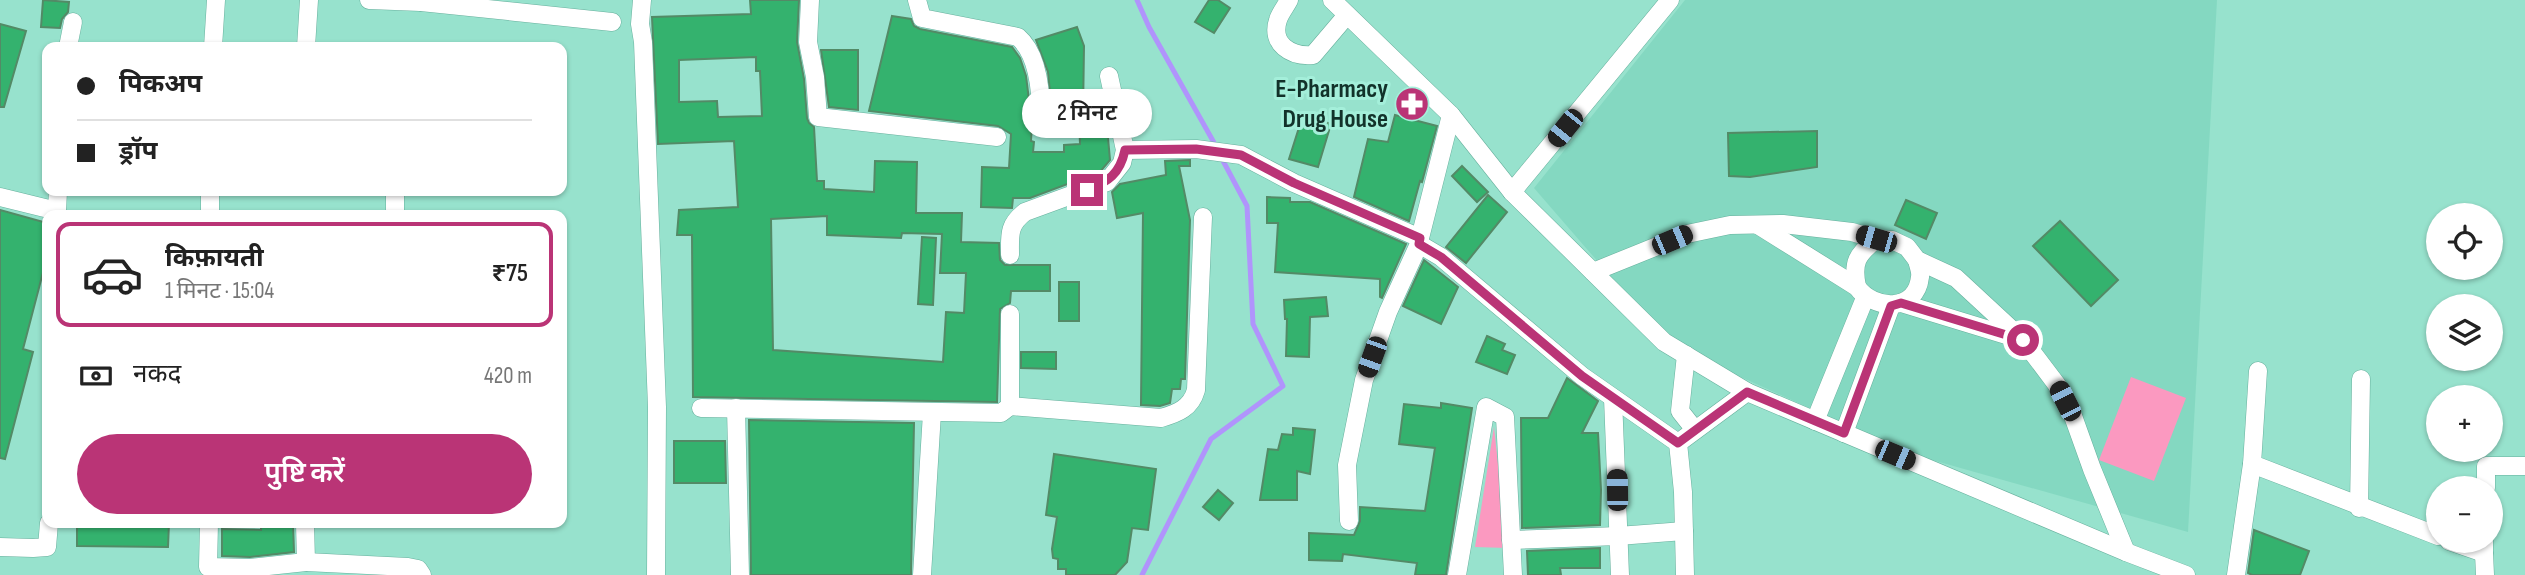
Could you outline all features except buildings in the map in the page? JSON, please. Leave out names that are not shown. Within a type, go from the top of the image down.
[{"type":"street","points":[[213,42],[216,0]]},
{"type":"street","points":[[306,42],[309,0]]},
{"type":"street","points":[[369,0],[421,1],[612,22]]},
{"type":"street","points":[[642,0],[640,24],[644,55],[657,407],[656,575]]},
{"type":"street","points":[[810,0],[808,41],[815,77],[818,117],[997,137]]},
{"type":"street","points":[[917,0],[922,18],[1018,37],[1026,43],[1038,79],[1041,117]]},
{"type":"street","points":[[1289,0],[1278,20],[1276,37],[1284,49],[1301,56],[1313,55],[1347,15]]},
{"type":"street","points":[[1332,0],[1451,115],[1512,192],[1664,342],[1747,392],[2186,575]]},
{"type":"street","points":[[1512,192],[1670,0]]},
{"type":"street","points":[[69,42],[74,22]]},
{"type":"street","points":[[1010,256],[1010,235],[1014,220],[1025,212],[1107,182],[1122,163],[1125,150],[1109,76]]},
{"type":"street","points":[[1349,521],[1347,465],[1364,380],[1388,312],[1419,241],[1451,115]]},
{"type":"street","points":[[1125,150],[1209,151],[1241,155],[1294,183],[1419,241],[1441,257],[1538,341],[1678,443],[1683,492],[1685,575]]},
{"type":"street","points":[[0,197],[46,210]]},
{"type":"street","points":[[701,408],[1001,413],[1010,406],[1161,418],[1180,413],[1193,399],[1196,390],[1203,217]]},
{"type":"street","points":[[1593,272],[1687,234],[1730,225],[1783,224],[1843,231],[1892,240],[1907,247],[1917,260],[1920,276],[1914,292],[1896,305],[1844,433]]},
{"type":"street","points":[[1758,225],[1861,293],[2023,340]]},
{"type":"street","points":[[1815,421],[1861,293],[1854,270],[1860,253],[1876,239]]},
{"type":"street","points":[[1917,260],[1956,278],[2023,340],[2057,385],[2073,416],[2126,552]]},
{"type":"street","points":[[1010,314],[1010,406]]},
{"type":"street","points":[[1686,355],[1680,411],[1695,430]]},
{"type":"street","points":[[2236,575],[2252,464],[2258,371]]},
{"type":"street","points":[[2359,508],[2361,379]]},
{"type":"street","points":[[1678,443],[1747,392]]},
{"type":"street","points":[[1613,398],[1620,575]]},
{"type":"street","points":[[1457,575],[1486,407],[1505,417],[1513,575]]},
{"type":"street","points":[[736,408],[740,575]]},
{"type":"street","points":[[922,575],[932,413]]},
{"type":"street","points":[[2252,464],[2426,533]]},
{"type":"street","points":[[2486,476],[2486,466],[2525,466]]},
{"type":"street","points":[[0,547],[47,547],[49,528]]},
{"type":"street","points":[[209,528],[208,571],[306,562],[408,566],[418,569],[422,575]]},
{"type":"street","points":[[305,528],[306,562]]},
{"type":"street","points":[[1511,540],[1684,531]]},
{"type":"street","points":[[2484,553],[2484,575]]},
{"type":"shaded area","points":[[1685,0],[2217,0],[2188,532],[1911,454],[1681,350],[1612,278],[1534,188]]},
{"type":"shaded area","points":[[2131,377],[2186,398],[2154,481],[2099,460]]},
{"type":"shaded area","points":[[1494,427],[1507,548],[1475,547]]},
{"type":"waterway","points":[[1137,0],[1149,27],[1217,148]]},
{"type":"waterway","points":[[1142,575],[1211,439],[1283,386],[1253,324],[1247,206],[1221,157]]},
{"type":"place","name":"E-Pharmacy Drug House","points":[[1412,104]]},
{"type":"route","points":[[1087,190],[1107,182],[1114,175],[1122,163],[1125,150],[1196,149],[1241,155],[1294,183],[1420,238],[1419,244],[1441,257],[1582,376],[1678,443],[1747,392],[1844,433],[1891,306],[1901,303],[2023,340]]}]
